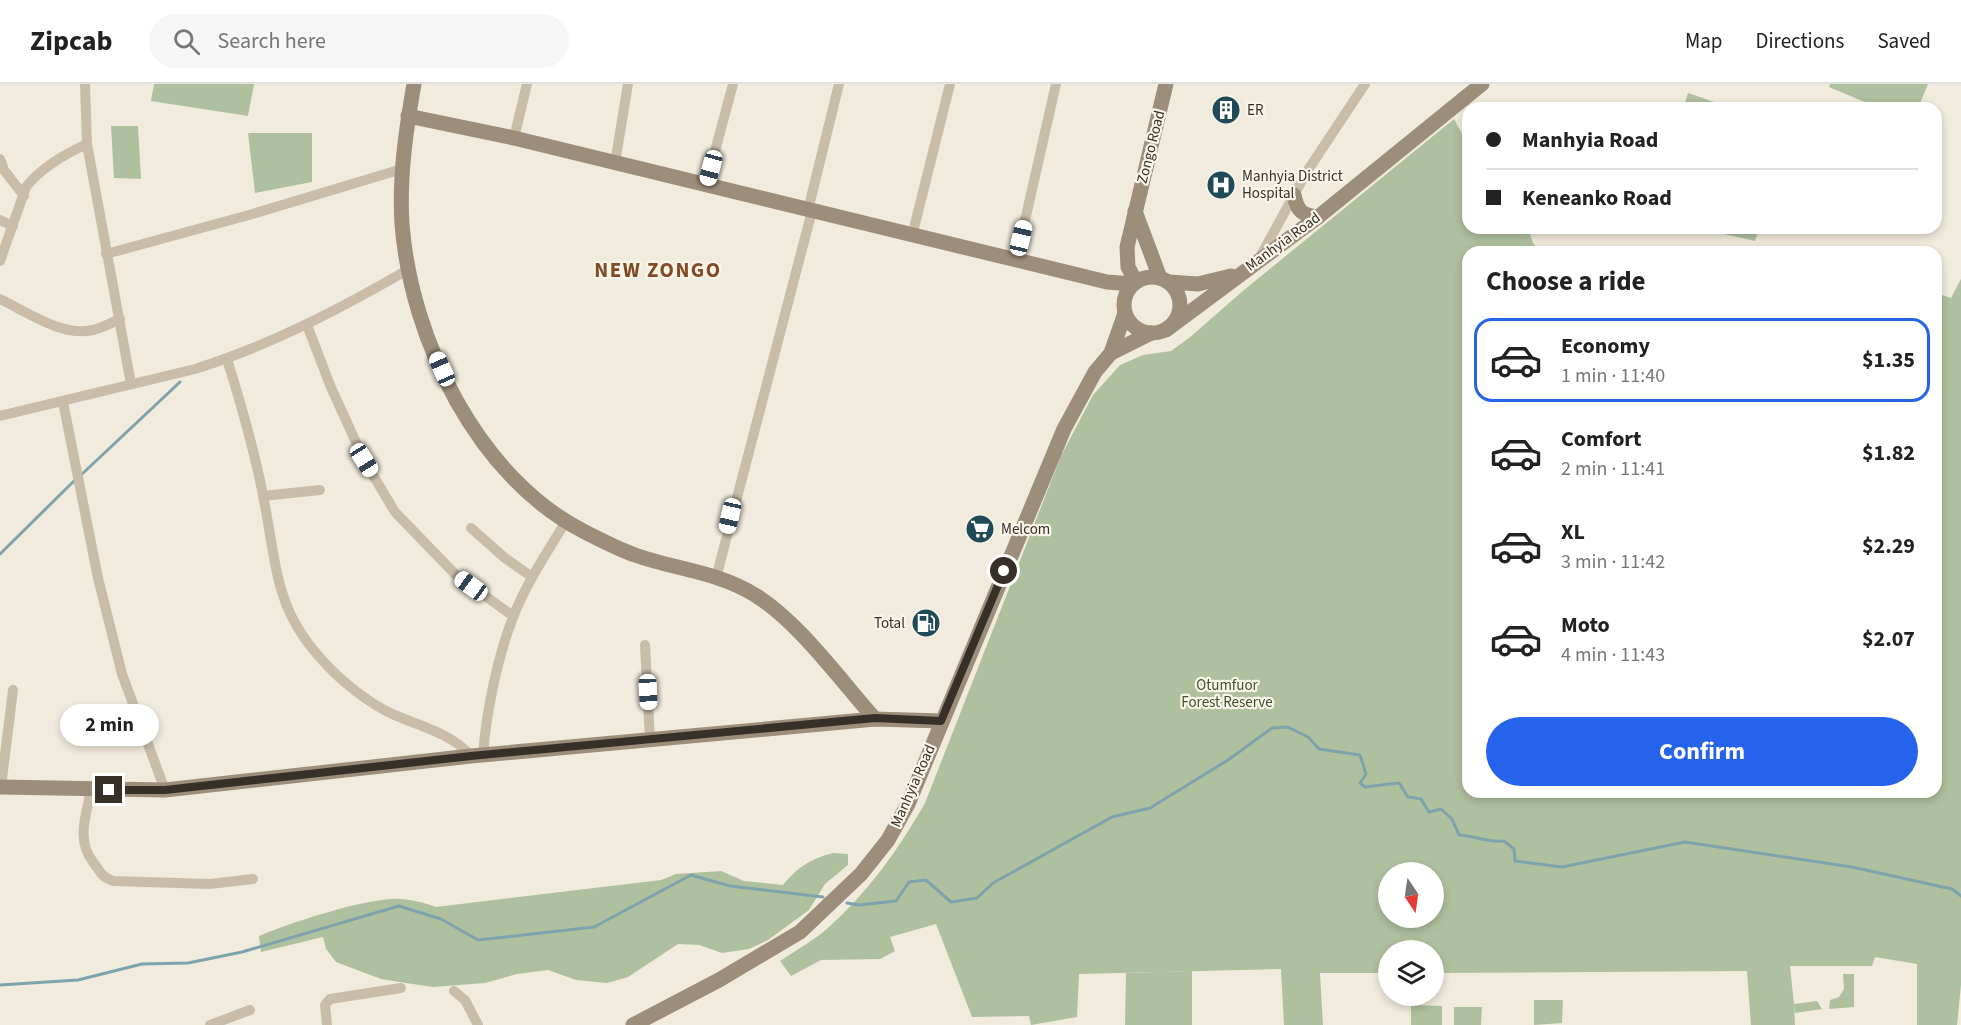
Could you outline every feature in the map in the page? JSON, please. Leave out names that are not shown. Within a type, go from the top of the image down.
[{"type":"street","points":[[85,84],[87,144],[131,384]]},
{"type":"street","points":[[414,84],[402,169],[402,225],[409,269],[434,351],[458,406],[475,434],[532,497],[566,521],[635,555],[716,578],[756,595],[793,626],[875,718]]},
{"type":"street","points":[[514,138],[528,84]]},
{"type":"street","points":[[615,163],[628,84]]},
{"type":"street","points":[[706,185],[733,84]]},
{"type":"street","points":[[716,578],[810,210],[839,84]]},
{"type":"street","points":[[912,236],[951,84]]},
{"type":"street","points":[[1016,260],[1056,84]]},
{"type":"street","name":"Zongo Road","points":[[1135,283],[1127,258],[1135,211],[1167,84]]},
{"type":"street","points":[[1259,260],[1294,195],[1365,84]]},
{"type":"street","name":"Manhyia Road","points":[[641,1023],[800,932],[861,873],[888,840],[908,804],[1064,429],[1095,372],[1112,353],[1179,322],[1242,272],[1318,217],[1482,84]]},
{"type":"street","points":[[408,116],[514,138],[1107,282],[1135,283],[1144,278],[1213,282],[1242,272]]},
{"type":"street","points":[[0,261],[26,187],[32,178],[58,159],[87,144]]},
{"type":"street","points":[[0,159],[2,172],[24,196]]},
{"type":"street","points":[[106,254],[249,215],[402,169]]},
{"type":"street","points":[[1294,195],[1299,211],[1305,216],[1318,217]]},
{"type":"street","points":[[1107,282],[1125,307],[1135,327],[1159,331],[1179,316],[1180,297],[1165,280],[1135,211]]},
{"type":"street","points":[[0,220],[12,226]]},
{"type":"street","points":[[0,416],[227,359],[307,325],[409,269]]},
{"type":"street","points":[[1112,353],[1125,307],[1135,283]]},
{"type":"street","points":[[0,299],[55,326],[76,330],[93,330],[120,320]]},
{"type":"street","points":[[307,325],[330,385],[364,460],[395,512],[455,574],[513,616]]},
{"type":"street","points":[[227,359],[249,434],[263,496],[279,588],[294,624],[305,639],[354,691],[394,715],[453,740],[477,756]]},
{"type":"street","points":[[63,402],[98,578],[122,674],[165,790]]},
{"type":"street","points":[[263,496],[320,490]]},
{"type":"street","points":[[477,756],[513,616],[532,577],[566,521]]},
{"type":"street","points":[[471,528],[505,558],[532,577]]},
{"type":"street","points":[[645,645],[650,740]]},
{"type":"street","points":[[13,690],[1,787],[165,790],[477,756],[875,718],[941,721]]},
{"type":"street","points":[[91,790],[82,840],[87,856],[100,875],[112,881],[210,884],[253,879]]},
{"type":"street","points":[[327,1025],[325,1005],[330,999],[400,988]]},
{"type":"street","points":[[454,991],[465,1000],[478,1025]]},
{"type":"street","points":[[210,1025],[250,1010]]},
{"type":"green space","points":[[154,84],[254,84],[248,116],[151,101]]},
{"type":"green space","points":[[1830,84],[1928,84],[1920,102],[1865,102],[1829,87]]},
{"type":"green space","points":[[1688,93],[1714,102],[1685,102]]},
{"type":"green space","name":"Otumfuor Forest Reserve","points":[[1454,119],[1462,134],[1462,234],[1530,234],[1536,246],[1462,246],[1462,798],[1942,798],[1942,295],[1951,298],[1961,279],[1961,985],[1957,1025],[1917,1025],[1917,964],[1875,957],[1872,966],[1790,966],[1794,1004],[1817,1001],[1822,1009],[1795,1013],[1794,1005],[1795,1025],[1751,1025],[1747,971],[1444,973],[1444,940],[1378,940],[1378,973],[1320,973],[1323,1025],[1284,1025],[1281,969],[1079,974],[1077,1017],[1031,1025],[1029,1016],[972,1017],[936,924],[890,937],[895,951],[880,959],[821,960],[791,976],[780,961],[824,932],[870,885],[905,837],[925,803],[1061,456],[1093,395],[1120,365],[1143,355],[1171,351]]},
{"type":"green space","points":[[111,126],[138,126],[141,179],[114,178]]},
{"type":"green space","points":[[248,133],[312,133],[312,182],[255,193]]},
{"type":"green space","points":[[1724,234],[1757,234],[1755,241]]},
{"type":"green space","points":[[833,853],[848,854],[848,865],[825,884],[809,910],[768,940],[749,949],[722,953],[699,945],[678,944],[628,977],[607,983],[576,980],[548,970],[517,974],[485,983],[433,987],[381,979],[336,962],[326,949],[323,937],[261,952],[259,936],[324,913],[376,901],[402,899],[436,907],[661,880],[676,874],[721,871],[744,881],[783,885],[805,864]]},
{"type":"green space","points":[[1192,971],[1192,1025],[1125,1025],[1126,973]]},
{"type":"green space","points":[[1843,974],[1854,974],[1854,1007],[1829,1009],[1830,1000],[1839,997],[1844,989]]},
{"type":"green space","points":[[1534,1000],[1563,1000],[1562,1023],[1534,1025]]},
{"type":"green space","points":[[1411,1006],[1442,1006],[1442,1025],[1411,1025]]},
{"type":"green space","points":[[1454,1007],[1482,1007],[1481,1025],[1454,1025]]},
{"type":"waterway","points":[[81,475],[180,382]]},
{"type":"waterway","points":[[0,554],[76,479]]},
{"type":"waterway","points":[[847,903],[859,905],[896,901],[909,882],[926,880],[951,902],[977,898],[993,883],[1112,817],[1150,808],[1228,760],[1272,728],[1288,727],[1308,737],[1319,749],[1360,755],[1366,774],[1360,783],[1365,787],[1399,783],[1408,797],[1421,799],[1429,812],[1441,809],[1452,819],[1459,835],[1504,841],[1514,849],[1515,861],[1562,867],[1685,842],[1852,867],[1952,889],[1961,896]]},
{"type":"waterway","points":[[0,985],[78,980],[142,964],[188,963],[242,952],[399,906],[441,919],[478,940],[594,927],[691,875],[730,886],[823,897]]},
{"type":"place","name":"ER","points":[[1226,110]]},
{"type":"place","name":"Manhyia District Hospital","points":[[1221,185]]},
{"type":"place","name":"Melcom","points":[[980,529]]},
{"type":"place","name":"Total","points":[[926,623]]},
{"type":"district","name":"NEW ZONGO","points":[[658,270]]},
{"type":"route","points":[[109,790],[165,790],[471,756],[875,718],[941,721],[1004,571]]}]
